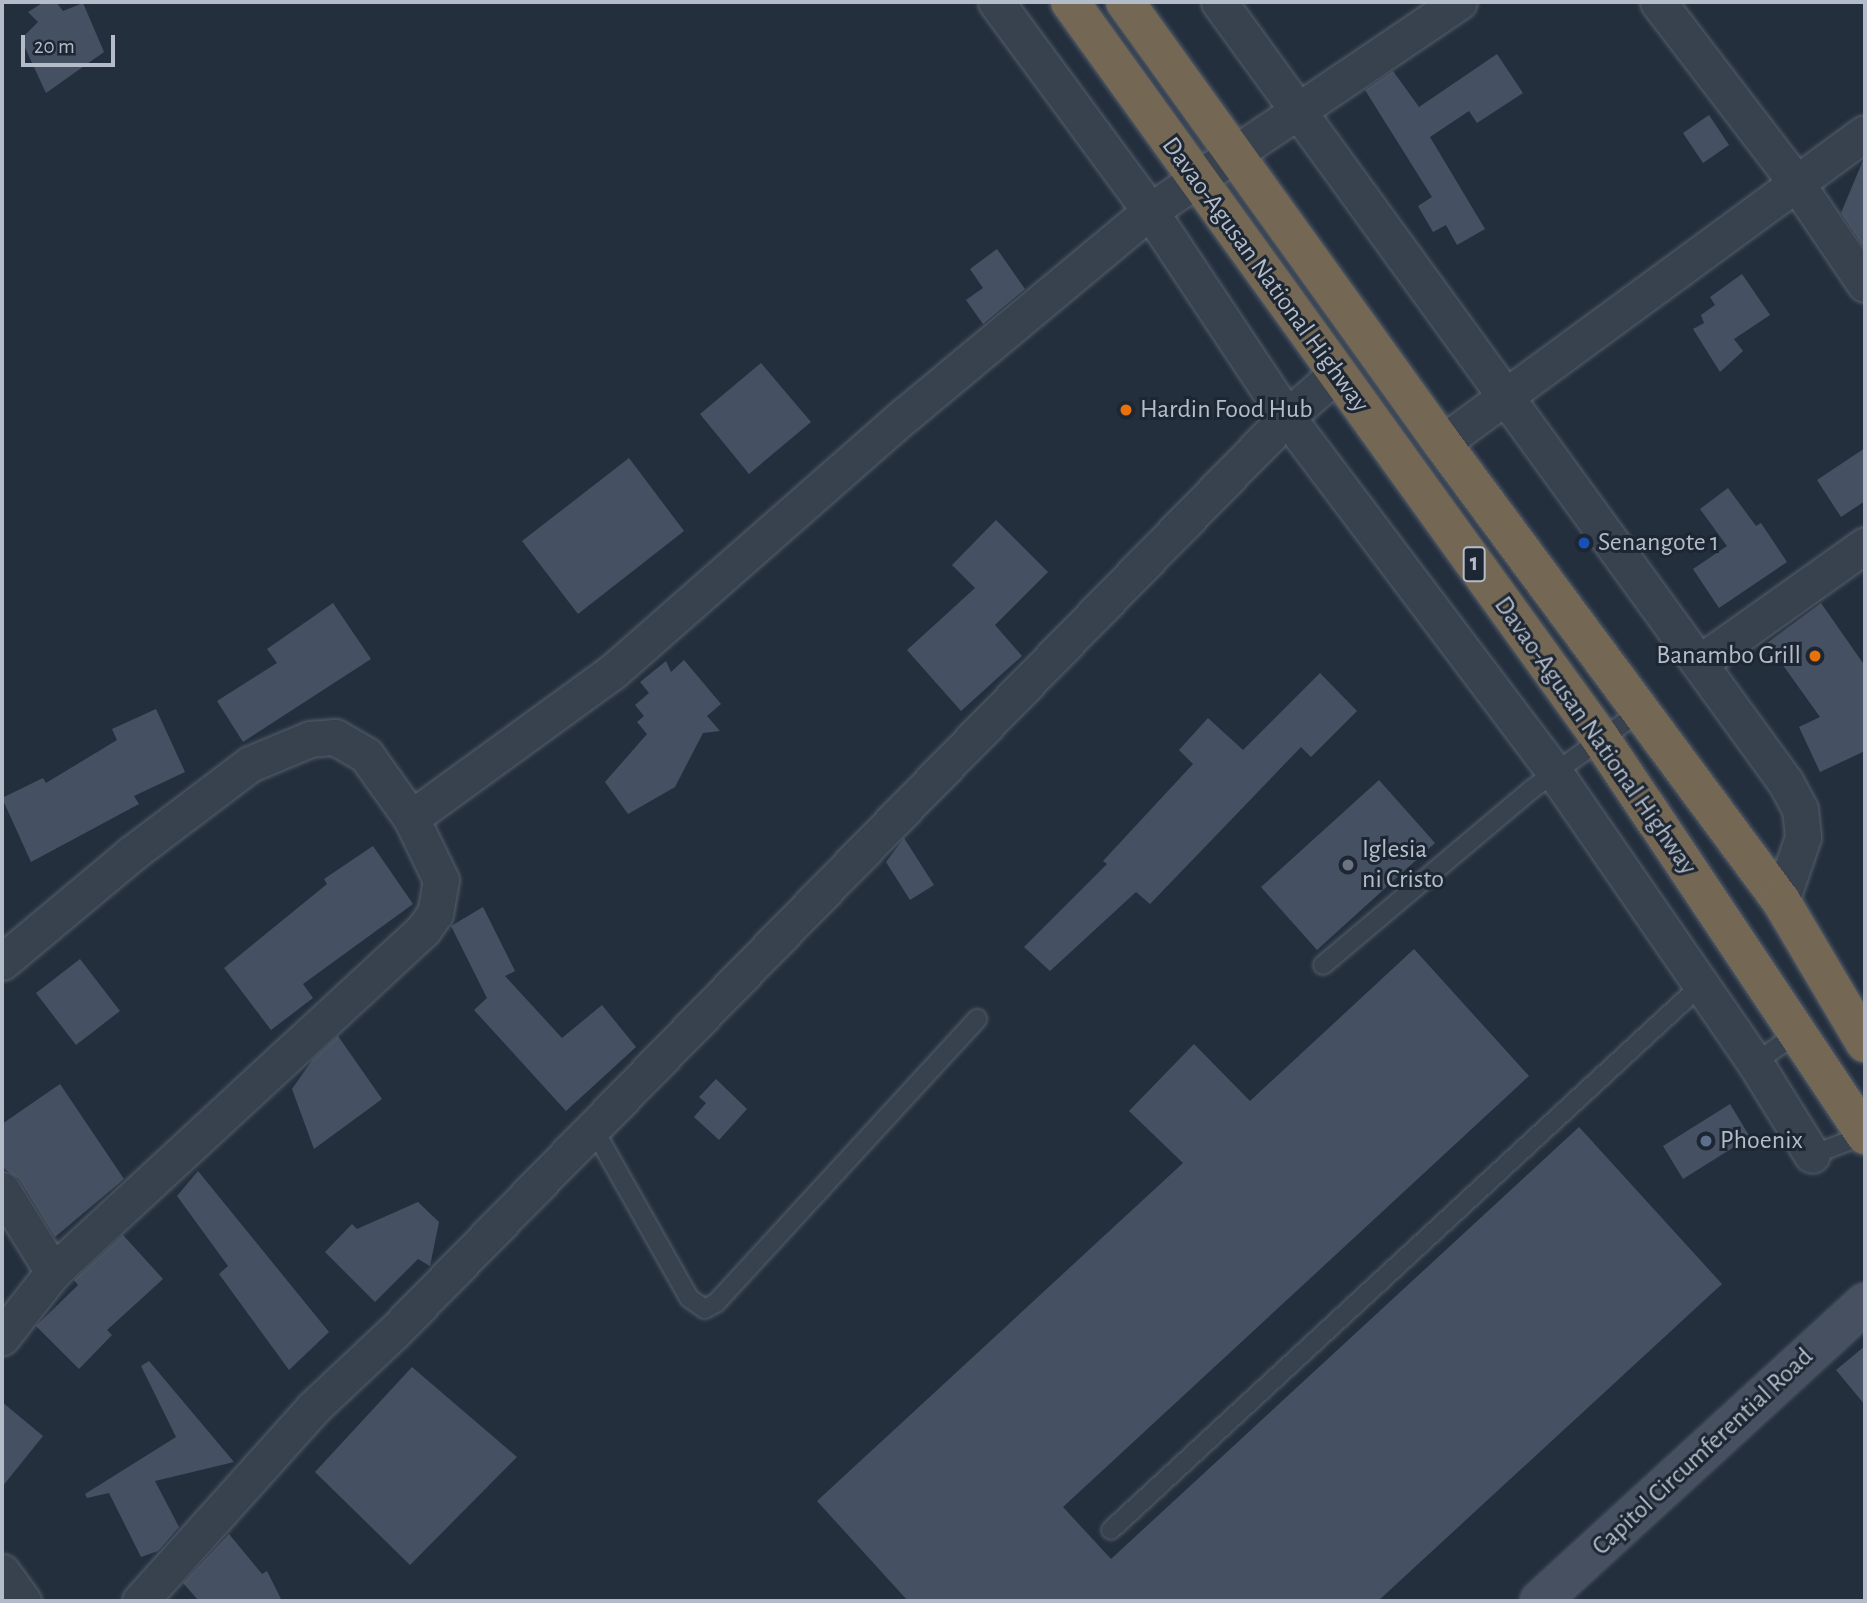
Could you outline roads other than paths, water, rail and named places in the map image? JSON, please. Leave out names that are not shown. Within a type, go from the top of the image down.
[{"type":"highway","name":"Davao-Agusan National Highway","points":[[1070,2],[1601,739],[1865,1135]]},
{"type":"highway","name":"Davao-Agusan National Highway","points":[[1125,2],[1443,443],[1781,901],[1865,1043]]},
{"type":"main road","name":"Capitol Circumferential Road","points":[[1541,1601],[1865,1303]]},
{"type":"street","points":[[996,2],[1150,211],[1287,417],[1555,773],[1755,1063],[1812,1155]]},
{"type":"street","points":[[1219,2],[1503,399],[1702,662],[1800,809],[1803,836],[1781,901]]},
{"type":"street","points":[[411,817],[612,672],[905,415],[1150,211],[1294,109],[1459,2]]},
{"type":"street","points":[[1658,2],[1797,184],[1865,284]]},
{"type":"street","points":[[1443,443],[1865,133]]},
{"type":"street","points":[[150,1596],[313,1408],[394,1332],[1287,417],[1336,374]]},
{"type":"street","points":[[1702,662],[1865,545]]},
{"type":"street","points":[[2,962],[131,854],[250,764],[279,748],[310,738],[335,737],[366,755],[411,817],[441,880],[435,913],[423,930],[53,1272],[2,1337]]},
{"type":"street","points":[[2,1190],[53,1272]]},
{"type":"street","points":[[2,1572],[23,1601]]},
{"type":"lane","points":[[1323,965],[1555,773],[1642,710]]},
{"type":"lane","points":[[1111,1530],[1701,985]]},
{"type":"lane","points":[[593,1128],[689,1298],[705,1309],[716,1303],[978,1019]]},
{"type":"lane","points":[[1755,1063],[1797,1033]]},
{"type":"lane","points":[[1812,1155],[1865,1135]]},
{"type":"place","name":"Hardin Food Hub","points":[[1126,410]]},
{"type":"place","name":"Senangote 1","points":[[1584,543]]},
{"type":"place","name":"Banambo Grill","points":[[1815,656]]},
{"type":"place","name":"Iglesia ni Cristo","points":[[1348,865]]},
{"type":"place","name":"Phoenix","points":[[1706,1141]]}]
